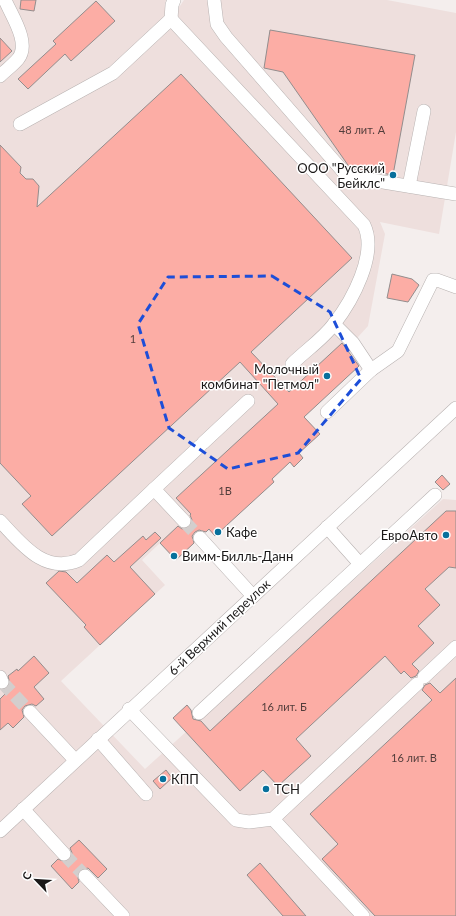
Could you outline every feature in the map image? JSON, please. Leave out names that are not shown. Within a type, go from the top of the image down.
[{"type":"street","points":[[0,76],[19,58],[23,49],[23,41],[5,0]]},
{"type":"street","points":[[20,124],[113,73],[171,19],[172,4],[174,0]]},
{"type":"street","points":[[214,0],[217,24],[226,37],[347,176],[456,194]]},
{"type":"street","points":[[171,19],[364,225],[368,234],[369,246],[355,290],[334,324],[292,364]]},
{"type":"street","points":[[409,186],[424,111]]},
{"type":"street","points":[[327,412],[371,370],[398,351],[432,280],[437,280],[456,287]]},
{"type":"street","points":[[334,324],[353,343],[371,370]]},
{"type":"street","points":[[0,521],[30,553],[50,562],[62,564],[79,560],[248,401]]},
{"type":"street","name":"6-й Верхний переулок","points":[[0,831],[129,709],[456,408]]},
{"type":"street","points":[[154,489],[184,521]]},
{"type":"street","points":[[199,712],[435,495]]},
{"type":"street","points":[[327,527],[360,564]]},
{"type":"street","points":[[200,538],[253,596]]},
{"type":"street","points":[[129,709],[236,820],[249,822],[273,819],[456,647]]},
{"type":"street","points":[[30,712],[75,760]]},
{"type":"street","points":[[98,739],[146,794]]},
{"type":"street","points":[[23,809],[64,854]]},
{"type":"street","points":[[273,819],[363,916]]},
{"type":"street","points":[[85,876],[124,916]]},
{"type":"highlighted area","points":[[272,276],[330,312],[361,379],[298,453],[228,469],[169,428],[138,324],[168,277]]},
{"type":"shaded area","points":[[0,0],[166,0],[165,3],[180,6],[184,0],[387,0],[456,13],[456,132],[439,234],[380,222],[385,234],[368,326],[348,348],[362,363],[312,409],[299,411],[320,434],[299,453],[303,458],[294,467],[289,462],[272,479],[274,482],[215,536],[208,530],[176,560],[160,543],[142,560],[165,585],[61,681],[145,769],[443,499],[456,500],[456,916],[0,916]]},
{"type":"building","points":[[21,0],[36,0],[34,11],[20,9]]},
{"type":"building","points":[[96,1],[115,21],[71,61],[65,54],[28,89],[18,79],[56,44],[53,41]]},
{"type":"building","points":[[270,30],[415,55],[393,175],[350,168],[283,72],[264,68]]},
{"type":"building","points":[[0,38],[12,51],[0,62]]},
{"type":"building","points":[[181,74],[352,258],[251,352],[289,392],[342,343],[359,366],[304,417],[320,434],[299,453],[303,458],[294,467],[290,462],[272,479],[274,482],[215,536],[209,529],[206,532],[199,530],[195,532],[192,536],[194,543],[176,560],[160,543],[178,526],[182,529],[189,527],[192,520],[191,514],[176,498],[278,404],[240,362],[52,536],[22,504],[31,496],[0,463],[0,145],[21,167],[20,173],[26,179],[33,179],[39,186],[37,207]]},
{"type":"building","points":[[392,274],[412,279],[419,285],[408,302],[387,298]]},
{"type":"building","points":[[442,475],[450,484],[443,490],[435,482]]},
{"type":"building","points":[[446,511],[456,511],[456,568],[449,567],[425,589],[440,605],[418,626],[434,643],[412,664],[419,671],[416,676],[411,678],[404,671],[401,674],[385,656],[296,739],[311,756],[278,786],[263,770],[240,791],[173,718],[187,705],[191,710],[193,719],[201,721],[210,731]]},
{"type":"building","points":[[155,532],[161,538],[130,567],[155,594],[100,645],[84,627],[86,625],[46,583],[59,571],[66,572],[77,583],[107,555],[114,562],[143,536],[146,540]]},
{"type":"building","points":[[34,656],[49,673],[34,687],[44,699],[36,706],[32,704],[25,706],[22,710],[24,717],[13,728],[8,723],[0,730],[0,699],[7,692],[5,689],[10,684],[8,676],[17,669],[18,671]]},
{"type":"building","points":[[456,678],[456,916],[375,916],[322,859],[338,844],[310,814],[432,700],[422,690],[425,685],[430,683],[440,693]]},
{"type":"building","name":"КПП","points":[[166,770],[172,778],[160,789],[153,781]]},
{"type":"building","points":[[79,840],[107,869],[98,878],[88,868],[80,870],[77,874],[79,882],[72,889],[51,866],[58,859],[65,862],[70,860],[72,853],[70,848]]},
{"type":"building","points":[[260,863],[306,916],[283,916],[247,875]]},
{"type":"tunnel","points":[[184,521],[200,538]]},
{"type":"tunnel","points":[[2,682],[30,712]]},
{"type":"tunnel","points":[[64,854],[85,876]]},
{"type":"place","name":"ООО \"Русский Бейклс\"","points":[[393,175]]},
{"type":"place","name":"Молочный комбинат \"Петмол\"","points":[[327,376]]},
{"type":"place","name":"Кафе","points":[[218,532]]},
{"type":"place","name":"ЕвроАвто","points":[[446,535]]},
{"type":"place","name":"Вимм-Билль-Данн","points":[[174,556]]},
{"type":"place","name":"КПП","points":[[163,779]]},
{"type":"place","name":"ТСН","points":[[266,789]]}]
